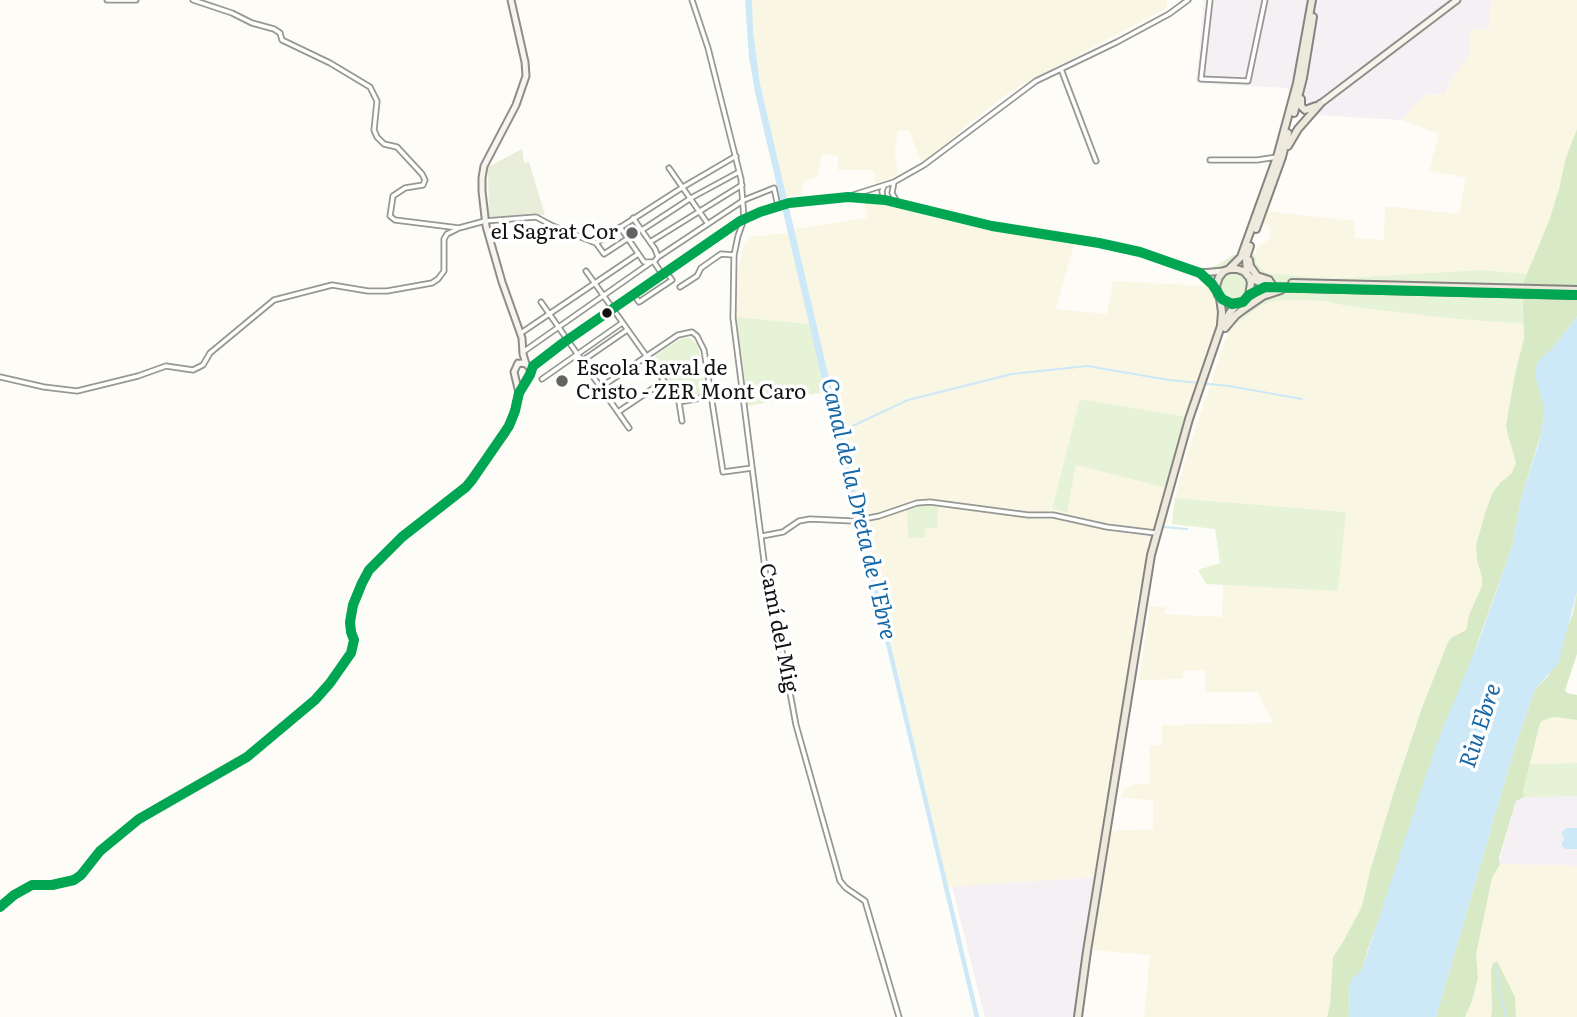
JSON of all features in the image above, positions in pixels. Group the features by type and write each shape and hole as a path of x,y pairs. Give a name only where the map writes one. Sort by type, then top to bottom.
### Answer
{"main road":[{"path":"1314,0 1301,106 1308,110 1321,104"},
{"path":"1079,1017 1123,727 1156,533 1186,429 1221,326 1222,312 1217,279 1241,257 1280,157 1314,0"},
{"path":"1218,295 1228,303 1238,303 1249,295 1252,286 1246,258 1303,78"},
{"path":"1280,157 1298,129 1321,104"},
{"path":"1252,241 1248,256 1251,269 1257,276 1278,283"},
{"path":"1226,270 1239,269 1263,283 1481,291"},
{"path":"1249,295 1265,287 1577,292"},
{"path":"1211,357 1217,349 1226,324 1236,315 1263,296 1276,291 1308,288"},
{"path":"1221,326 1238,303"}],"street":[{"path":"107,0 136,0"},
{"path":"193,0 274,29 280,33 282,40 330,62 370,87 377,101 374,130 377,137 384,144 397,147 425,180 423,185 405,188 393,196 390,216 395,220 459,228"},
{"path":"0,907 32,885 52,885 74,880 100,851 139,819 247,757 315,700 351,653 354,640 350,622 353,605 369,570 402,537 466,487 509,426 519,393 527,378 528,367 485,221 482,178 484,166 516,105 526,76 512,0"},
{"name":"Camí del Mig","path":"692,0 708,48 736,156 744,200 744,219 734,255 733,318 768,592 796,725 840,881 865,901 899,1017"},
{"path":"848,197 894,182 924,165 1028,86 1127,37 1179,8 1188,0"},
{"path":"1210,0 1201,79 1248,81 1265,0"},
{"path":"1321,104 1457,0"},
{"path":"1061,69 1096,161"},
{"path":"596,243 736,156"},
{"path":"1210,160 1280,157"},
{"path":"669,167 708,224"},
{"path":"642,230 691,198 739,172"},
{"path":"884,199 894,182"},
{"path":"650,242 742,185"},
{"path":"884,186 884,199"},
{"path":"519,393 514,370 523,353 559,327 744,200 774,188 780,205"},
{"path":"891,190 897,202"},
{"path":"528,367 744,219 789,203 848,197 884,199 992,226 1127,248 1200,273 1212,284 1218,295"},
{"path":"0,377 77,391 166,366 193,370 203,365 210,353 274,300 332,285 387,291 432,283 444,271 444,239 447,234 485,221 536,216 553,226 596,243 604,254 628,239"},
{"path":"634,218 659,257"},
{"path":"620,227 644,262 652,262 672,280 639,302 634,295"},
{"path":"520,334 638,254"},
{"path":"680,287 698,276 701,268 721,254 734,255"},
{"path":"1200,273 1226,270"},
{"path":"586,271 679,402 682,421"},
{"path":"541,302 629,428"},
{"path":"542,379 622,323"},
{"path":"582,361 627,330"},
{"path":"601,387 678,335 692,332 704,350 723,472 752,468"},
{"path":"517,365 520,363 528,367"},
{"path":"516,377 521,380 527,378"},
{"path":"618,412 664,381"},
{"path":"679,402 711,396"},
{"path":"762,536 783,532 810,519 863,519 917,503 930,502 1028,515 1053,515 1107,527 1156,533"}],"shaded area":[{"path":"752,0 1167,0 1167,8 1020,86 921,163 909,130 898,131 895,152 898,175 876,183 873,170 838,170 838,156 823,153 817,177 804,181 801,195 786,196 760,84"},
{"path":"1202,0 1491,0 1490,28 1470,30 1470,54 1445,94 1425,95 1402,120 1316,115 1286,88 1196,83 1204,2"},
{"path":"1491,0 1577,0 1577,129 1566,157 1549,221 1527,274 1481,270 1327,279 1264,271 1257,264 1255,254 1258,246 1269,240 1270,226 1262,223 1267,211 1354,221 1355,238 1384,240 1385,206 1459,214 1466,178 1429,170 1439,134 1402,120 1425,95 1445,94 1470,54 1470,30 1490,28"},
{"path":"864,201 1001,232 1074,245 1056,309 1107,314 1113,281 1206,286 1217,303 1217,324 1187,417 1080,399 1052,507 1067,513 1076,465 1166,488 1155,522 1136,606 1097,877 948,887 794,229 867,218"},
{"path":"788,233 810,324 736,317 736,279 744,244 751,237"},
{"path":"1274,301 1325,301 1446,318 1524,324 1523,346 1506,425 1516,463 1511,474 1493,492 1486,510 1476,545 1482,586 1469,615 1466,630 1448,642 1396,785 1362,906 1333,957 1327,1017 1144,1017 1150,955 1092,950 1110,831 1153,829 1153,800 1121,798 1123,791 1132,785 1149,783 1150,746 1162,745 1162,725 1273,723 1257,692 1205,692 1205,670 1183,671 1182,679 1139,680 1150,606 1166,607 1164,614 1222,617 1223,584 1338,590 1345,512 1175,498 1230,326 1260,306"},
{"path":"1556,717 1577,720 1577,763 1530,764 1540,723"},
{"path":"1537,796 1577,796 1577,866 1499,863 1516,801"},
{"path":"1500,864 1577,866 1577,1017 1516,1017 1515,997 1499,965 1491,971 1491,1017 1465,1017 1478,978 1476,955 1492,878"},
{"path":"1097,877 1075,1017 985,1017 952,886"}],"green space":[{"path":"1577,129 1577,317 1538,363 1544,410 1542,430 1521,499 1513,544 1362,969 1350,986 1349,1017 1327,1017 1333,957 1362,906 1396,785 1423,705 1448,642 1466,630 1469,615 1482,586 1476,545 1493,492 1511,474 1516,463 1506,425 1524,338 1524,281 1549,221 1566,157"},
{"path":"522,149 524,163 529,162 545,215 489,219 488,167"},
{"path":"1255,254 1257,264 1264,271 1327,279 1481,270 1527,274 1524,284 1524,324 1446,318 1325,301 1290,300 1274,301 1260,306 1230,326 1217,324 1217,303 1202,280 1195,275 1198,267 1212,268 1233,255"},
{"path":"736,317 810,324 825,392 748,406"},
{"path":"682,338 690,338 698,345 705,390 701,395 678,395 655,361 656,355"},
{"path":"1080,399 1187,417 1166,488 1076,465 1067,513 1052,508"},
{"path":"1175,498 1346,512 1338,591 1206,584 1198,570 1220,563 1215,529 1172,524"},
{"path":"907,507 938,507 937,528 925,529 925,537 908,539"},
{"path":"1577,592 1577,654 1565,690 1577,695 1577,720 1554,717 1540,723 1523,792 1525,797 1516,801 1499,858 1500,864 1492,878 1476,955 1478,978 1472,1001 1465,1017 1436,1017 1514,750 1535,689 1549,675 1573,613"},
{"path":"1577,763 1577,796 1525,797 1523,792 1530,764"},
{"path":"1497,961 1515,997 1516,1017 1491,1017 1491,971 1493,963"}],"water":[{"path":"745,0 752,0 760,84 863,523 856,525 755,92 749,57"},
{"name":"Riu Ebre","path":"1577,317 1577,592 1558,664 1535,689 1514,750 1436,1017 1349,1017 1352,979 1362,969 1437,743 1480,638 1513,544 1521,499 1543,423 1543,404 1535,368"},
{"path":"1566,828 1577,828 1577,849 1566,849 1562,846 1565,838 1562,832"}],"waterway":[{"path":"846,429 908,400 1012,374 1087,366 1302,399"},
{"name":"Canal de la Dreta de l'Ebre","path":"859,521 977,1017"},
{"path":"1163,527 1187,529"},
{"path":"1110,529 1150,535"},
{"path":"1497,967 1506,1017"}],"transit line":[{"path":"0,907 32,885 52,885 74,880 100,851 139,819 247,757 315,700 351,653 354,640 350,622 353,605 369,570 402,537 472,480 509,426 519,393 533,366 740,221 760,212 789,203 848,197 885,200 992,226 1140,252 1200,273 1222,299 1232,304 1243,302 1249,295 1265,287 1577,295"}],"place":[{"name":"el Sagrat Cor","path":"632,233"},
{"name":"Escola Raval de Cristo - ZER Mont Caro","path":"562,381"}]}
